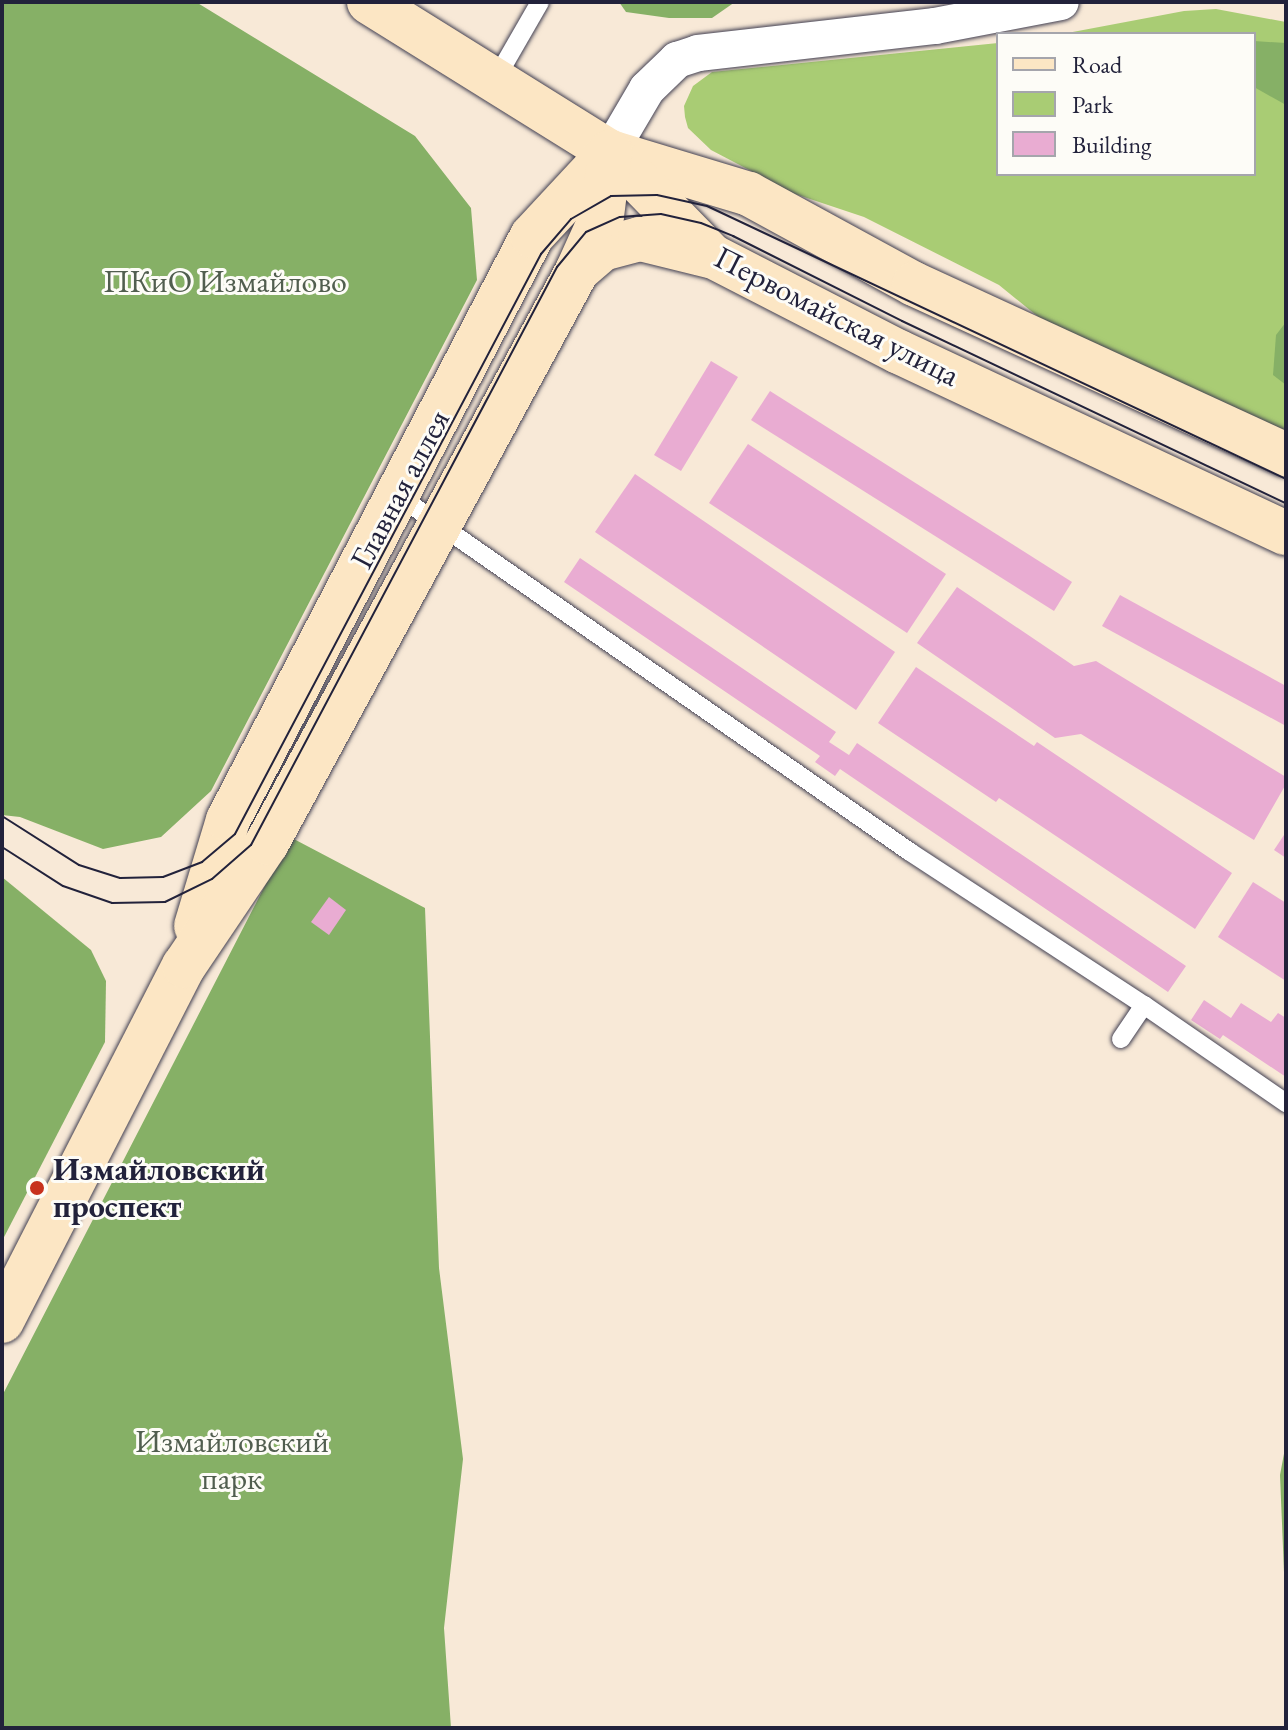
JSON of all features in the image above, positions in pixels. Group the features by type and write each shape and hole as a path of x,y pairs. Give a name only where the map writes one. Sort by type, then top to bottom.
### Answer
{"main road":[{"path":"369,2 610,152"},
{"name":"Первомайская улица","path":"610,152 712,256 899,352 1286,533"},
{"name":"Первомайская улица","path":"610,152 749,194 914,284 1286,455"},
{"name":"Главная аллея","path":"2,1321 184,966 267,843 577,271 602,216 610,152"},
{"name":"Главная аллея","path":"184,966 228,820 532,236 610,152"},
{"name":"Главная аллея","path":"577,271 602,249 640,239 712,256"}],"street":[{"path":"610,152 647,89 677,60 698,53 935,26 1061,2"}],"lane":[{"path":"494,82 540,2"},
{"path":"397,495 910,852 1144,1005 1286,1103"},
{"path":"1121,1039 1144,1005"}],"green space":[{"name":"ПКиО Измайлово","path":"2,2 196,2 415,136 471,208 477,280 211,791 161,837 103,849 20,817 2,815"},
{"path":"619,2 735,2 712,18 669,18 626,12"},
{"path":"1216,9 1286,22 1286,444 1057,332 999,285 864,217 795,194 711,150 688,128 685,117 684,106 693,86 712,72 996,43 996,176 1256,176 1256,32 1073,32 1184,11"},
{"path":"1256,41 1286,43 1286,105 1256,88"},
{"path":"1286,322 1286,385 1273,375 1276,335"},
{"name":"Измайловский парк","path":"290,837 425,908 439,1268 463,1459 444,1628 451,1728 2,1728 2,1396"},
{"path":"2,877 91,950 106,981 105,1042 2,1241"},
{"path":"1286,1443 1286,1621 1280,1475"}],"building":[{"path":"711,361 738,377 681,471 654,455"},
{"path":"770,391 1072,582 1054,611 751,420"},
{"path":"748,444 946,574 907,633 709,503"},
{"path":"635,474 895,652 856,710 595,532"},
{"path":"580,558 836,732 829,742 849,755 857,743 1186,966 1168,992 840,769 835,776 815,762 820,756 564,582"},
{"path":"957,587 1074,666 1096,661 1286,777 1286,784 1254,840 1081,734 1055,738 917,643"},
{"path":"1120,595 1286,686 1286,726 1102,626"},
{"path":"916,667 1034,746 1037,742 1232,873 1195,929 999,798 996,802 878,723"},
{"path":"1286,832 1286,858 1274,850"},
{"path":"1253,882 1286,903 1286,981 1218,937"},
{"path":"329,897 346,910 329,935 311,922"},
{"path":"1204,1000 1231,1018 1241,1003 1271,1022 1278,1013 1286,1018 1286,1077 1223,1035 1220,1039 1191,1020"}],"tram line":[{"path":"2,816 79,865 120,878 163,877 202,862 235,834 541,254 571,219 611,196 657,195 707,206 1286,479"},
{"path":"2,847 63,886 112,903 165,902 212,879 251,845 557,267 586,232 620,217 661,214 701,223 733,236 902,321 1286,503"}],"place":[{"name":"Измайловский проспект","path":"37,1188"}]}
